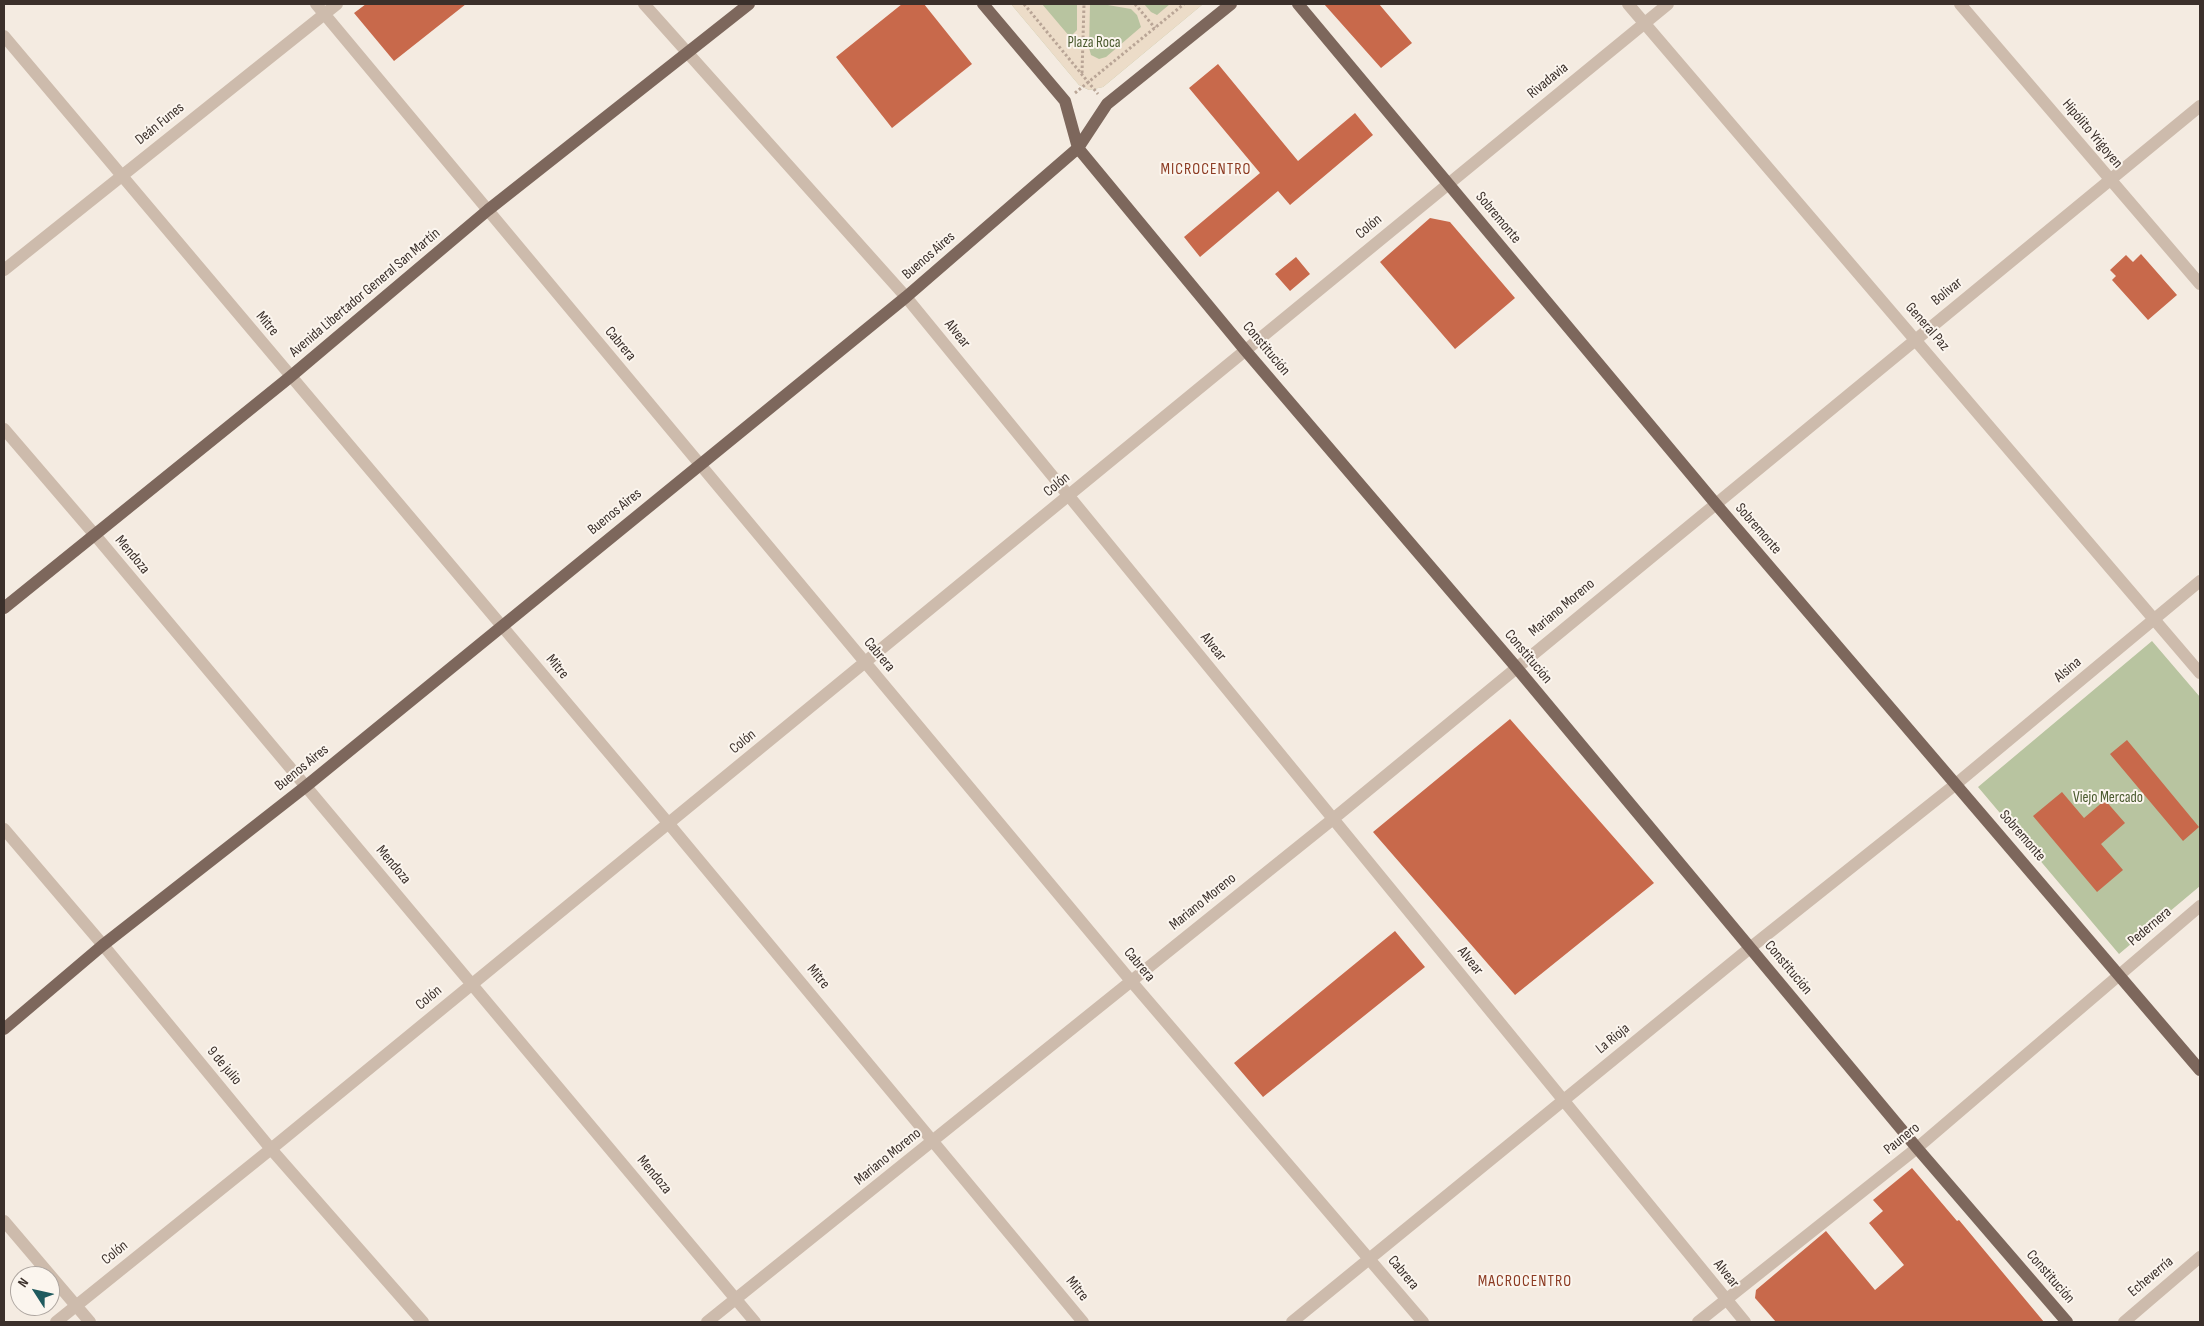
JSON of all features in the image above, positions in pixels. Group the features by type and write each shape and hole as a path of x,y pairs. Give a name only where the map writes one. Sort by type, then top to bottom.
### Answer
{"main road":[{"name":"Avenida Libertador General San Martín","path":"4,608 290,377 488,210 749,4"},
{"name":"Constitución","path":"983,4 1065,101 1078,148 1245,350 1516,667 1917,1148 2067,1322"},
{"name":"Buenos Aires","path":"4,1029 103,945 305,787 500,626 906,297 1078,148 1107,104 1231,4"},
{"name":"Sobremonte","path":"1298,4 1715,503 2120,974 2200,1070"}],"street":[{"name":"Deán Funes","path":"4,270 320,9 337,4"},
{"name":"Alvear","path":"644,4 906,297 1745,1322"},
{"name":"General Paz","path":"1628,4 2200,673"},
{"name":"Rivadavia","path":"1448,183 1668,4"},
{"name":"Hipólito Yrigoyen","path":"1960,4 2200,284"},
{"name":"Cabrera","path":"320,9 1131,981 1423,1322"},
{"name":"Mitre","path":"4,36 669,824 934,1140 1083,1322"},
{"name":"Bolivar","path":"1715,503 2200,106"},
{"name":"Colón","path":"56,1322 272,1149 1448,183"},
{"name":"Mendoza","path":"4,429 756,1322"},
{"name":"Mariano Moreno","path":"707,1322 1333,819 1715,503"},
{"name":"Alsina","path":"1956,784 2200,581"},
{"name":"La Rioja","path":"1292,1322 1750,948 1956,784"},
{"name":"9 de julio","path":"4,829 272,1149 423,1322"},
{"name":"Pedernera","path":"2120,974 2200,906"},
{"name":"Paunero","path":"1698,1322 1917,1148 2120,974"},
{"path":"4,1221 90,1322"},
{"name":"Echeverría","path":"2124,1322 2200,1257"}],"path":[{"path":"1024,4 1107,104"},
{"path":"1082,74 1084,4"},
{"path":"1135,4 1155,28"},
{"path":"1065,101 1184,4"}],"green space":[{"name":"Plaza Roca","path":"1011,4 1203,4 1103,87 1089,90 1079,85"},
{"name":"Viejo Mercado","path":"2152,641 2200,697 2200,886 2119,954 1978,787"}],"shaded area":[{"name":"Plaza Roca","path":"1011,4 1042,4 1070,37 1077,30 1077,4 1090,4 1089,48 1091,55 1099,59 1106,57 1141,27 1137,15 1131,9 1102,4 1144,4 1151,12 1157,15 1170,4 1203,4 1103,87 1089,90 1079,85"}],"building":[{"path":"366,4 466,4 394,61 354,13"},
{"path":"902,4 924,4 972,64 892,128 836,57"},
{"path":"1324,4 1379,4 1412,43 1381,68"},
{"path":"1218,64 1298,161 1355,113 1373,135 1290,205 1278,191 1200,257 1184,237 1260,173 1189,88"},
{"path":"1430,218 1450,222 1515,298 1455,349 1380,262"},
{"path":"2141,254 2177,295 2148,320 2112,280 2116,276 2110,270 2126,255 2133,262"},
{"path":"1296,257 1310,274 1290,291 1275,274"},
{"path":"1510,719 1654,883 1515,995 1373,832"},
{"path":"2127,740 2199,827 2183,841 2110,754"},
{"path":"2062,792 2084,818 2105,800 2125,823 2101,844 2123,870 2097,892 2033,816"},
{"path":"1395,931 1425,967 1263,1097 1234,1063"},
{"path":"1912,1168 1957,1221 1959,1220 2044,1322 1776,1322 1755,1298 1756,1290 1826,1231 1875,1290 1904,1265 1869,1223 1883,1211 1873,1200"}],"district":[{"name":"MICROCENTRO","path":"1206,170"},
{"name":"MACROCENTRO","path":"1525,1282"}]}
